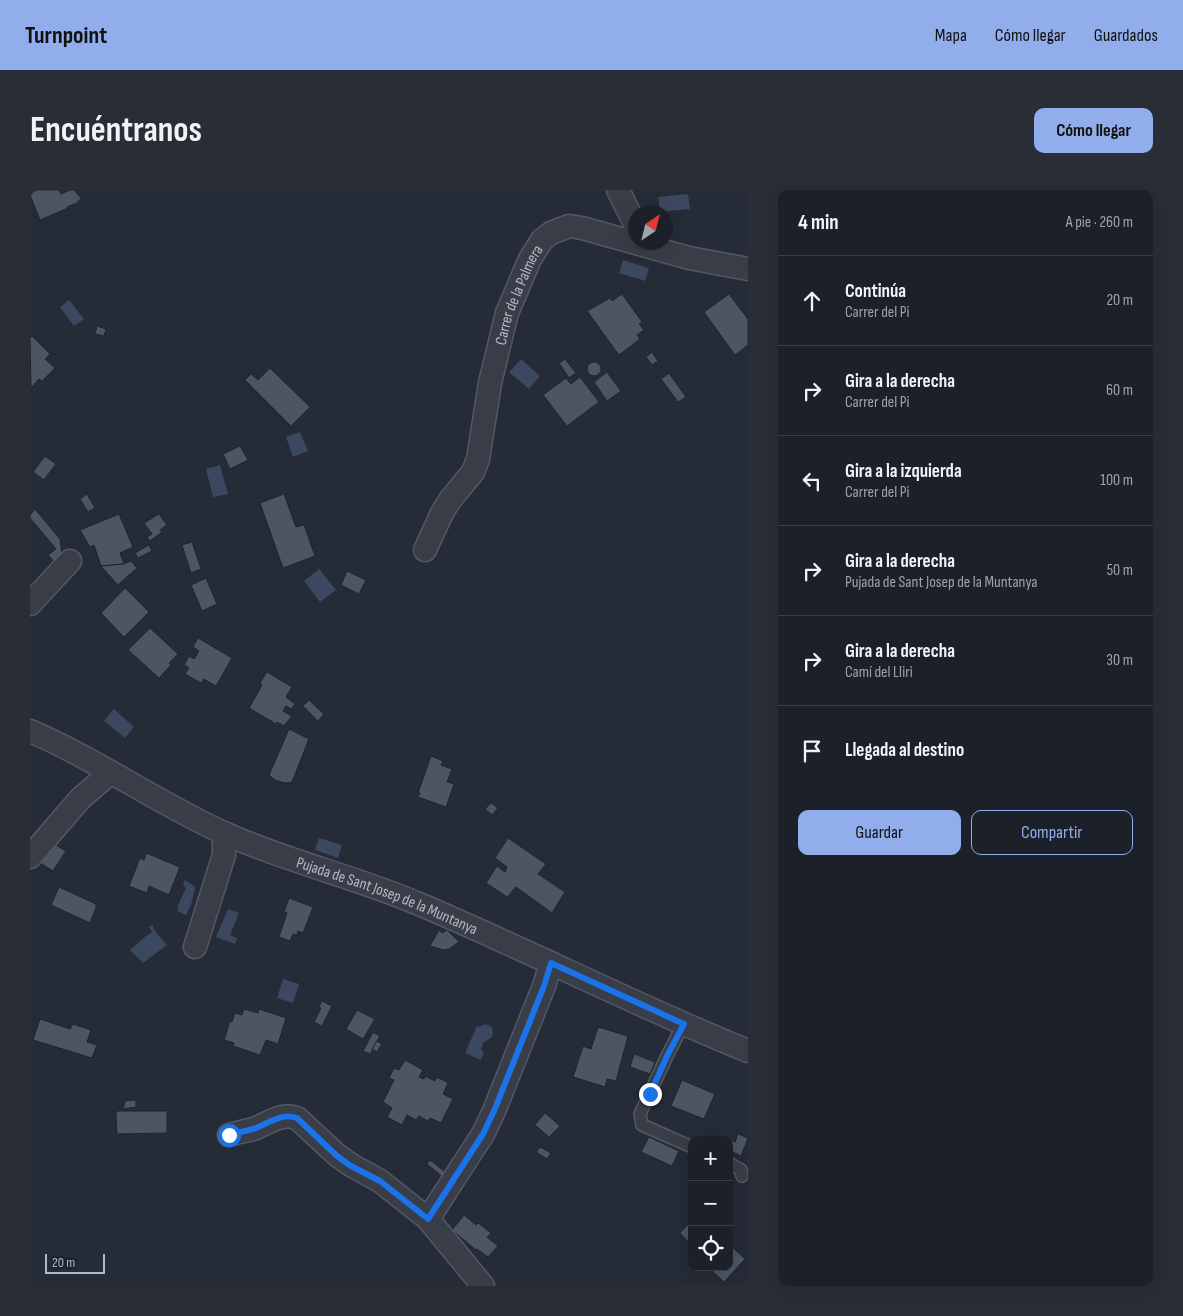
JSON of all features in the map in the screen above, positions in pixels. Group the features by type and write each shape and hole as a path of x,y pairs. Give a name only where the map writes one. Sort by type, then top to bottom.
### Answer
{"street":[{"path":"618,190 628,211"},
{"name":"Carrer de la Palmera","path":"425,550 442,513 473,472 478,459 490,383 507,313 530,259 542,240 560,228 569,226 628,236"},
{"name":"Carrer de la Palmera","path":"670,250 689,258 748,270"},
{"path":"30,604 70,561"},
{"name":"Pujada de Sant Josep de la Muntanya","path":"30,731 224,833 265,850 418,903 684,1024 748,1051"},
{"path":"30,857 80,799 110,773"},
{"path":"195,947 224,855 224,833"},
{"path":"428,1219 483,1134 544,986 551,963"},
{"path":"229,1135 254,1128 281,1116 289,1115 297,1118 337,1156 351,1166 380,1181 428,1219 482,1286"}],"lane":[{"path":"684,1024 640,1114 642,1125 688,1146"},
{"path":"733,1165 741,1170 742,1176"}],"water":[{"path":"688,194 690,209 673,211 673,205 659,205 658,197"},
{"path":"623,260 649,268 645,281 619,273"},
{"path":"69,300 84,319 74,326 60,307"},
{"path":"521,359 540,376 529,389 509,372"},
{"path":"300,432 308,451 293,457 286,437"},
{"path":"220,465 228,494 213,497 206,469"},
{"path":"319,569 336,590 320,602 304,581"},
{"path":"114,709 134,727 125,738 104,721"},
{"path":"319,838 342,845 338,858 315,850"},
{"path":"185,880 195,888 191,905 186,915 177,911 186,888 183,884"},
{"path":"228,909 239,913 230,935 237,938 235,944 216,937"},
{"path":"153,925 154,930 167,945 143,963 130,950 152,932 149,927"},
{"path":"283,979 299,984 293,1003 277,998"},
{"path":"485,1024 492,1027 493,1033 492,1037 483,1043 481,1049 484,1053 481,1060 465,1053 477,1026"}],"building":[{"path":"30,190 59,190 61,194 74,190 81,198 77,203 68,208 40,220 30,195"},
{"path":"622,294 642,322 639,324 644,330 637,335 640,339 619,355 587,311 610,298 612,301"},
{"path":"729,294 748,319 748,345 735,355 704,312"},
{"path":"97,326 106,329 104,336 95,334"},
{"path":"32,336 50,354 45,359 55,368 42,381 39,379 31,388 30,338"},
{"path":"652,352 658,361 652,365 646,357"},
{"path":"565,359 576,373 569,378 559,363"},
{"path":"594,362 599,364 601,369 599,374 594,376 589,374 587,369 589,364"},
{"path":"270,368 310,407 291,426 245,380 251,374 258,380"},
{"path":"607,372 621,391 607,401 594,382"},
{"path":"669,373 686,397 678,402 661,379"},
{"path":"580,377 599,402 567,426 543,395 566,378 571,384"},
{"path":"240,446 248,460 230,469 223,454"},
{"path":"45,456 56,464 44,480 33,472"},
{"path":"87,494 95,508 88,512 80,499"},
{"path":"284,494 296,527 304,525 315,556 283,568 260,503"},
{"path":"35,509 60,539 62,555 58,566 48,555 56,549 30,518"},
{"path":"119,514 133,547 120,553 124,564 101,566 94,545 90,547 80,530"},
{"path":"159,514 167,525 160,530 162,532 150,541 147,537 152,534 144,523"},
{"path":"192,542 201,569 191,573 182,545"},
{"path":"149,545 152,551 138,558 135,553"},
{"path":"131,561 137,568 118,585 101,566 124,564"},
{"path":"347,571 366,580 359,594 341,585"},
{"path":"206,578 217,604 202,611 191,585"},
{"path":"125,588 149,612 124,637 101,613"},
{"path":"150,628 178,654 159,678 128,650"},
{"path":"198,638 232,658 216,686 204,679 201,683 185,674 189,668 184,665 189,656 194,659 199,651 193,647"},
{"path":"267,672 292,687 286,697 295,704 291,709 286,706 283,711 292,716 284,726 277,722 276,724 249,708"},
{"path":"309,700 324,714 318,721 303,706"},
{"path":"289,729 309,739 292,782 285,783 275,780 269,775"},
{"path":"431,756 443,761 441,765 452,769 447,782 454,784 446,807 418,797"},
{"path":"491,803 498,808 492,815 485,809"},
{"path":"508,838 546,864 538,874 565,892 552,913 516,887 507,897 486,883 497,866 505,872 507,867 495,858"},
{"path":"51,842 66,851 53,871 37,861"},
{"path":"146,853 180,867 169,895 149,886 147,893 129,886 140,858 144,860"},
{"path":"59,887 96,904 90,923 51,905"},
{"path":"289,898 313,907 303,933 298,931 297,935 293,934 290,941 279,937 287,913 284,912"},
{"path":"439,930 442,933 447,930 459,942 444,950 430,946"},
{"path":"322,1001 332,1006 322,1026 314,1022 321,1008 319,1007"},
{"path":"244,1009 258,1013 259,1009 286,1018 278,1044 266,1040 260,1055 233,1046 234,1043 224,1040 230,1021 232,1022 235,1013 242,1015"},
{"path":"357,1010 375,1019 363,1039 346,1029"},
{"path":"40,1019 70,1029 73,1024 91,1030 87,1042 97,1045 92,1058 33,1040"},
{"path":"598,1027 628,1036 616,1081 607,1079 605,1087 573,1077 583,1046 591,1049"},
{"path":"373,1032 380,1036 370,1054 363,1051"},
{"path":"377,1041 382,1044 377,1052 372,1049"},
{"path":"634,1054 655,1062 650,1074 630,1067"},
{"path":"405,1060 423,1070 419,1077 424,1079 425,1076 435,1081 437,1077 448,1083 443,1094 453,1099 441,1123 430,1118 428,1121 419,1116 416,1120 407,1115 402,1125 387,1117 392,1108 383,1102 394,1080 389,1078 394,1068 399,1070"},
{"path":"682,1080 715,1094 704,1119 671,1106"},
{"path":"136,1100 136,1107 123,1109 125,1101"},
{"path":"116,1111 167,1111 167,1133 117,1134"},
{"path":"545,1113 560,1126 549,1137 535,1125"},
{"path":"738,1134 748,1138 741,1156 733,1152 733,1141 735,1142"},
{"path":"649,1137 679,1151 672,1166 641,1152"},
{"path":"540,1147 551,1153 547,1159 536,1152"},
{"path":"430,1160 449,1175 446,1180 427,1164"},
{"path":"464,1215 476,1225 478,1223 491,1233 487,1237 498,1246 488,1257 476,1250 452,1230"},
{"path":"688,1224 688,1242 680,1233"},
{"path":"733,1248 745,1259 724,1282 712,1271 733,1271"}],"route":[{"path":"229,1135 254,1128 281,1116 289,1115 297,1118 337,1156 351,1166 380,1181 428,1219 483,1134 504,1088 544,986 551,963 684,1024 650,1094"}]}
